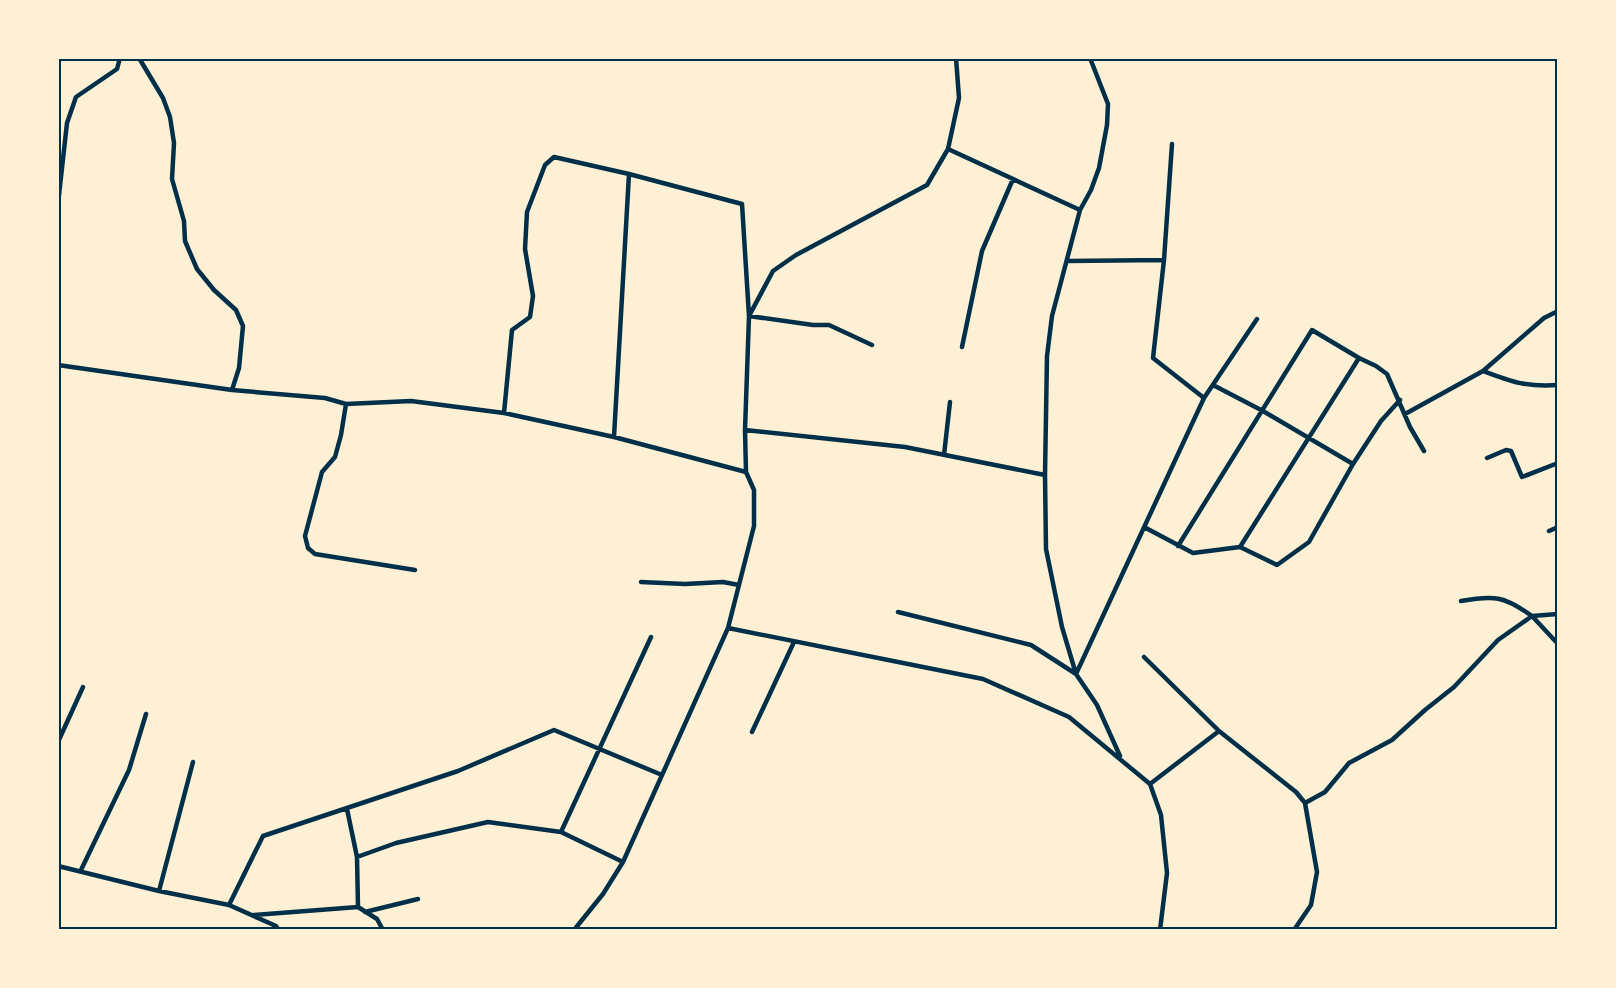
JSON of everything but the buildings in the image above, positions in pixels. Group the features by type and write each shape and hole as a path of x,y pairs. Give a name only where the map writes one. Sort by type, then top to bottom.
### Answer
{"street":[{"path":"58,204 67,123 76,97 117,69 120,58"},
{"path":"139,58 163,98 170,117 174,142 172,178 184,221 185,242 197,269 214,291 236,310 243,326 238,368 232,390"},
{"path":"749,316 773,271 796,255 927,185 948,149 958,98 956,58"},
{"path":"1090,58 1108,104 1108,114 1099,168 1080,210 1052,316 1047,356 1045,475 1047,549 1062,627 1076,674 1097,705 1121,759"},
{"path":"1172,144 1164,260 1153,357 1203,398"},
{"path":"948,149 1080,210"},
{"path":"504,413 512,330 530,317 533,296 525,249 527,212 545,165 554,157 742,204 749,316 745,430 746,472 754,490 754,526 728,628 623,862 603,894 574,930"},
{"path":"614,437 629,174"},
{"path":"962,347 982,251 1013,179"},
{"path":"1067,261 1164,260"},
{"path":"1405,414 1483,370 1544,318 1557,311"},
{"path":"749,316 813,325 829,324 872,345"},
{"path":"1076,674 1203,398 1257,319"},
{"path":"1178,546 1312,330 1387,374 1424,451"},
{"path":"1240,547 1359,358"},
{"path":"58,365 232,390 325,398 346,404 411,400 504,413 614,437 746,472"},
{"path":"1483,370 1510,381 1534,386 1557,385"},
{"path":"1213,385 1263,411 1353,464"},
{"path":"1143,527 1193,553 1240,547 1277,565 1309,542 1353,464 1381,421 1400,400"},
{"path":"944,455 950,402"},
{"path":"346,404 335,457 322,472 305,536 306,544 315,554 415,570"},
{"path":"745,430 904,447 1045,475"},
{"path":"1487,458 1506,450 1511,451 1522,477 1557,464"},
{"path":"1549,531 1557,527"},
{"path":"641,582 685,584 723,582 739,585"},
{"path":"1461,601 1497,597 1516,604 1532,616 1557,644"},
{"path":"898,612 1031,645 1076,674"},
{"path":"1305,803 1325,792 1349,763 1392,740 1454,687 1498,640 1532,616 1557,614"},
{"path":"728,628 982,679 1069,717 1150,784 1161,815 1167,873 1160,930"},
{"path":"561,832 651,637"},
{"path":"752,732 794,642"},
{"path":"1144,657 1219,731 1296,792 1305,803 1317,872 1311,905 1294,930"},
{"path":"58,742 82,687"},
{"path":"81,870 129,770 146,714"},
{"path":"229,905 263,836 458,771 554,730 662,776"},
{"path":"1150,784 1219,731"},
{"path":"159,891 192,762"},
{"path":"347,809 357,857 358,907"},
{"path":"357,857 396,843 488,822 561,832 623,862"},
{"path":"58,866 159,891 229,905 276,926 279,930"},
{"path":"365,912 418,899"},
{"path":"253,916 358,907 377,920 383,930"}]}
